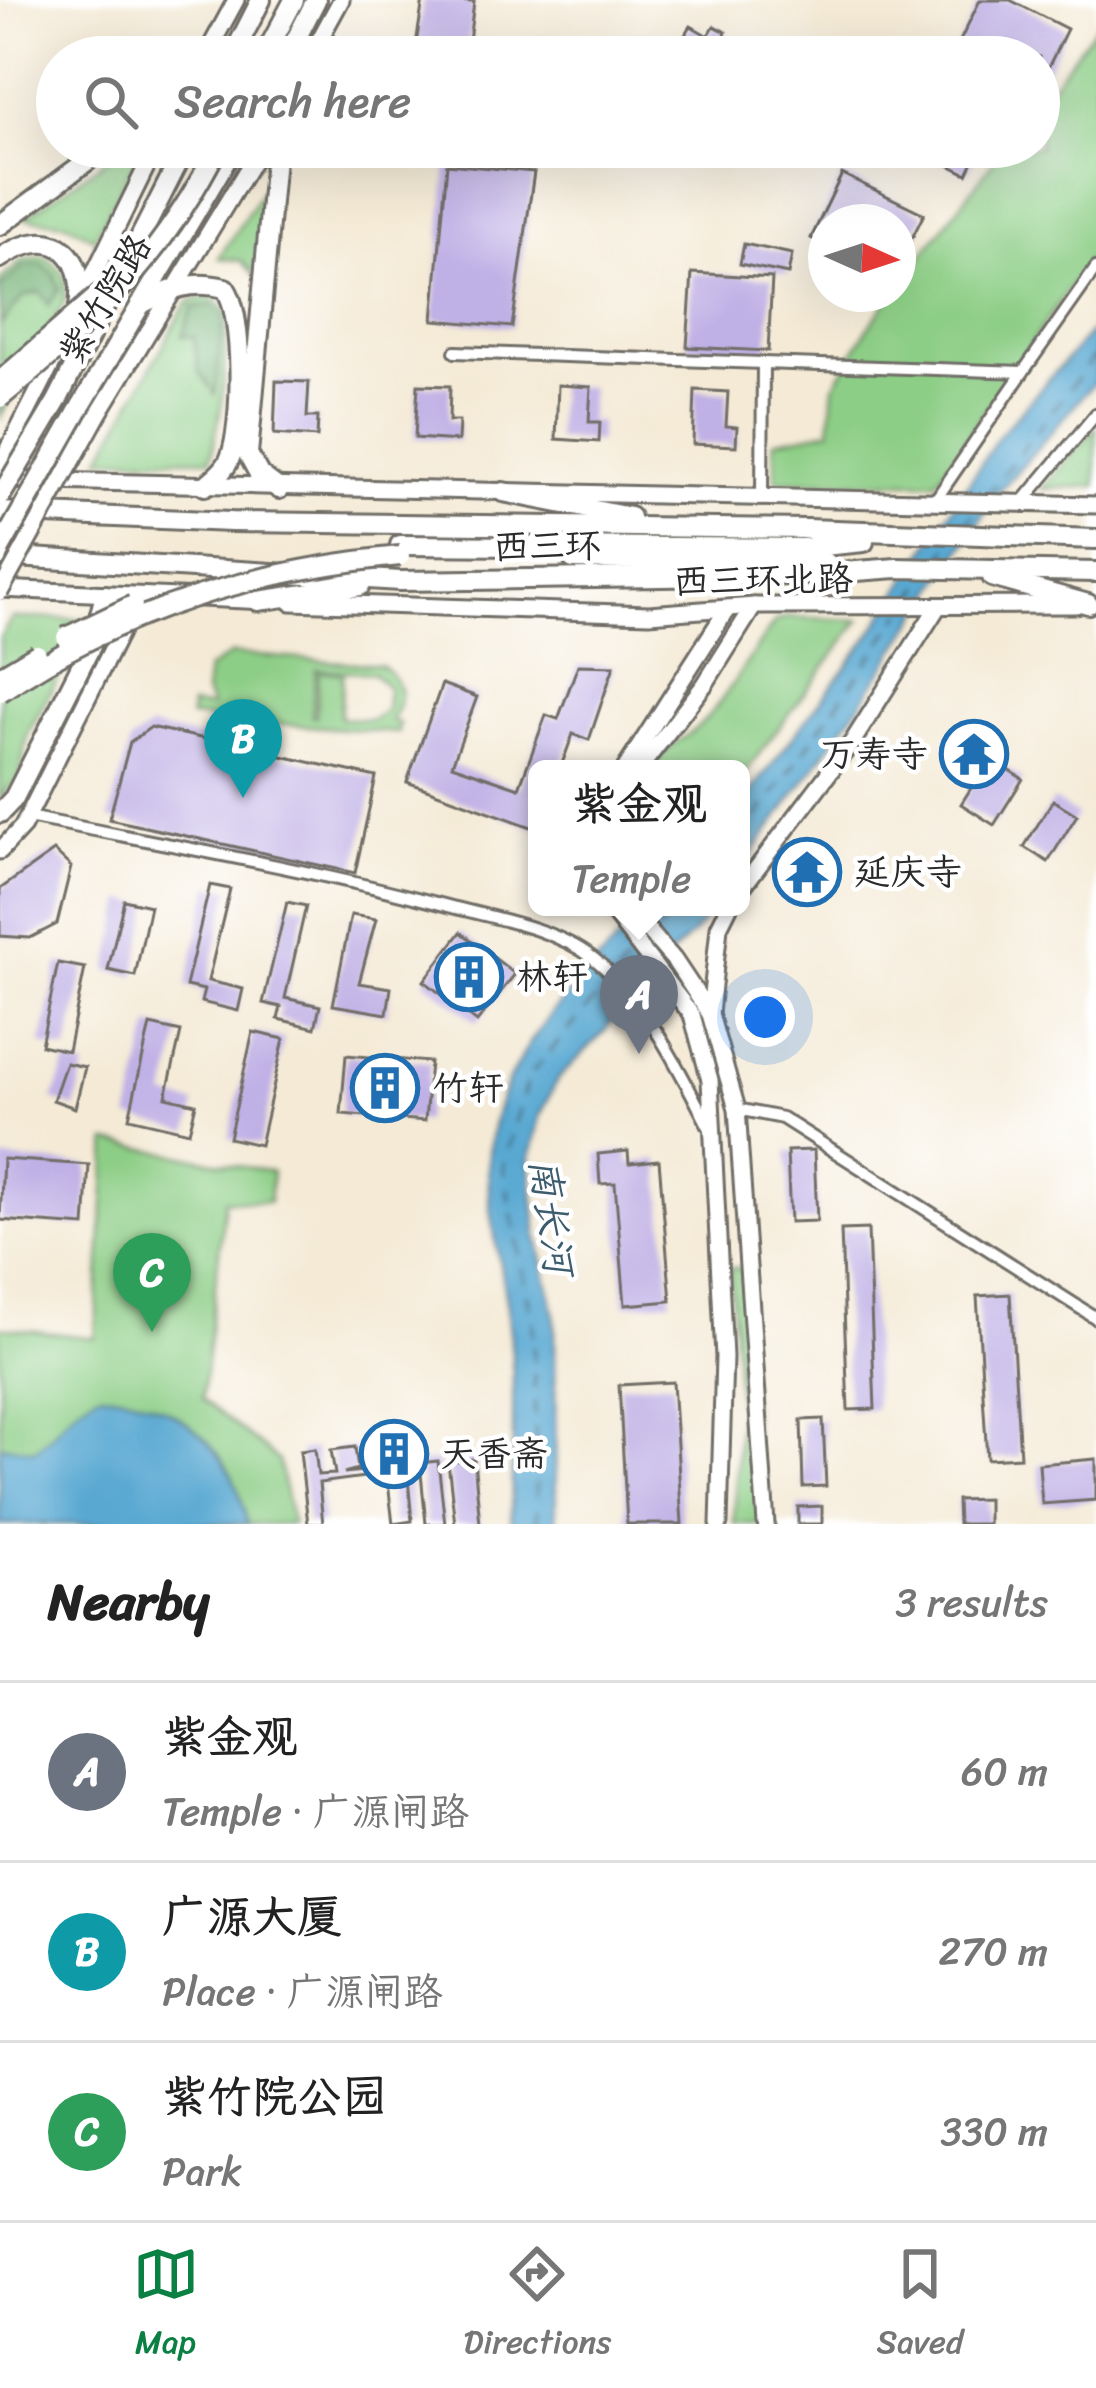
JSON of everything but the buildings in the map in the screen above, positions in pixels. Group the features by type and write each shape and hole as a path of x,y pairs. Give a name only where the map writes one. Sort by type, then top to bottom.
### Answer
{"highway":[{"path":"245,36 261,0"},
{"path":"251,36 280,0"},
{"path":"275,36 294,0"},
{"path":"297,36 316,0"},
{"path":"0,225 77,168"},
{"name":"紫竹院路","path":"0,497 175,168"},
{"path":"0,381 139,257 192,168"},
{"path":"0,398 101,315 147,264 205,168"},
{"name":"紫竹院路","path":"0,552 90,409 140,305 222,168"},
{"path":"274,168 248,454 259,474 279,489"},
{"path":"0,258 22,243 54,245 78,265 80,302 49,398"},
{"path":"140,305 177,285 225,288 238,312 235,442 229,464 205,486"},
{"path":"502,492 676,526"},
{"name":"西三环","path":"0,512 231,522 676,526 1096,539"},
{"path":"0,676 93,622 171,590 299,556 400,550 802,548 922,536"},
{"path":"0,692 67,650 190,596 308,566 400,550 897,568"},
{"name":"西三环","path":"0,552 400,580 802,575 897,568 1096,572"},
{"path":"964,569 1092,604"},
{"path":"258,601 400,580"},
{"path":"0,813 14,798 92,644 105,595"}],"street":[{"path":"216,36 236,0"},
{"path":"321,36 341,0"},
{"name":"紫竹院路","path":"80,302 146,168"},
{"name":"紫竹院路","path":"90,409 177,285 248,168"},
{"path":"932,505 1096,268"},
{"path":"455,352 1023,372"},
{"path":"762,494 763,363"},
{"name":"紫竹院路","path":"0,466 49,398"},
{"path":"0,591 90,409"},
{"path":"1013,506 1096,414"},
{"path":"0,480 279,489 762,494 932,505 1096,506"},
{"name":"西三环北路","path":"0,591 649,614 754,606 1092,604"},
{"path":"0,851 28,817 116,636 147,598"},
{"path":"646,760 705,685 754,606"},
{"path":"632,760 728,608"},
{"path":"750,878 853,741 937,608"},
{"path":"28,817 372,886 512,922 593,958 664,1041 713,1135"},
{"path":"629,916 710,1014"},
{"path":"724,916 719,927 710,1014 737,1109 766,1524"},
{"path":"668,966 692,1015 710,1080 724,1357 719,1524"},
{"path":"737,1109 782,1118 1096,1318"}],"green space":[{"path":"1096,26 1096,249 936,482 776,481 774,441 830,430 834,386 871,323 879,312 916,312 916,263 988,168 1060,168 1060,73"},
{"path":"94,168 131,168 94,239 67,223 24,218"},
{"path":"267,183 254,274 242,261 219,258"},
{"path":"43,256 63,275 64,303 0,417 0,280 23,260"},
{"path":"41,264 54,273 59,289 49,305 40,292 24,296 0,325 0,288 24,266"},
{"path":"210,296 228,312 222,403 211,459 101,458 182,311 190,301"},
{"path":"210,305 224,314 215,394 198,370 194,337 182,336 193,307"},
{"path":"1096,428 1096,486 1042,489"},
{"path":"789,617 860,620 750,766 750,760 657,760 711,712 776,621"},
{"path":"12,618 89,619 28,734 20,775 0,799 0,638"},
{"path":"232,654 381,665 400,691 391,721 399,723 398,733 190,717 191,706 211,707 205,693 208,669","holes":["316,669 374,674 388,688 386,710 372,720 340,718 343,673 319,671 316,716 312,716"]},
{"path":"108,1142 272,1172 269,1202 225,1200 202,1399 278,1460 292,1524 0,1524 0,1327 95,1338"},
{"path":"730,1268 741,1268 760,1524 734,1524 739,1415"}],"water":[{"path":"1096,326 1096,381 999,492 859,706 750,857 750,793 870,636 1000,434"},
{"path":"642,916 706,916 630,992 605,1031 557,1080 540,1116 530,1161 538,1238 555,1315 556,1524 511,1524 513,1373 488,1163 501,1100 516,1066 544,1022"},
{"path":"99,1393 152,1404 197,1431 230,1472 247,1524 0,1524 0,1445 35,1450"}],"ferry route":[{"path":"986,496 1096,354"},
{"path":"965,526 977,509"},
{"path":"940,560 952,543"},
{"path":"913,599 928,577"},
{"path":"750,827 903,612"},
{"path":"658,930 671,916"},
{"path":"617,974 635,955"},
{"path":"537,1524 533,1324 503,1167 528,1077 611,981"}],"place":[{"name":"万寿寺","path":"974,754"},
{"name":"广源大厦","path":"243,798"},
{"name":"延庆寺","path":"807,872"},
{"name":"林轩","path":"469,977"},
{"name":"紫金观","path":"639,1054"},
{"name":"竹轩","path":"385,1088"},
{"name":"紫竹院公园","path":"152,1332"},
{"name":"天香斋","path":"394,1454"}],"water label":[{"name":"南长河","path":"552,1216"}]}
